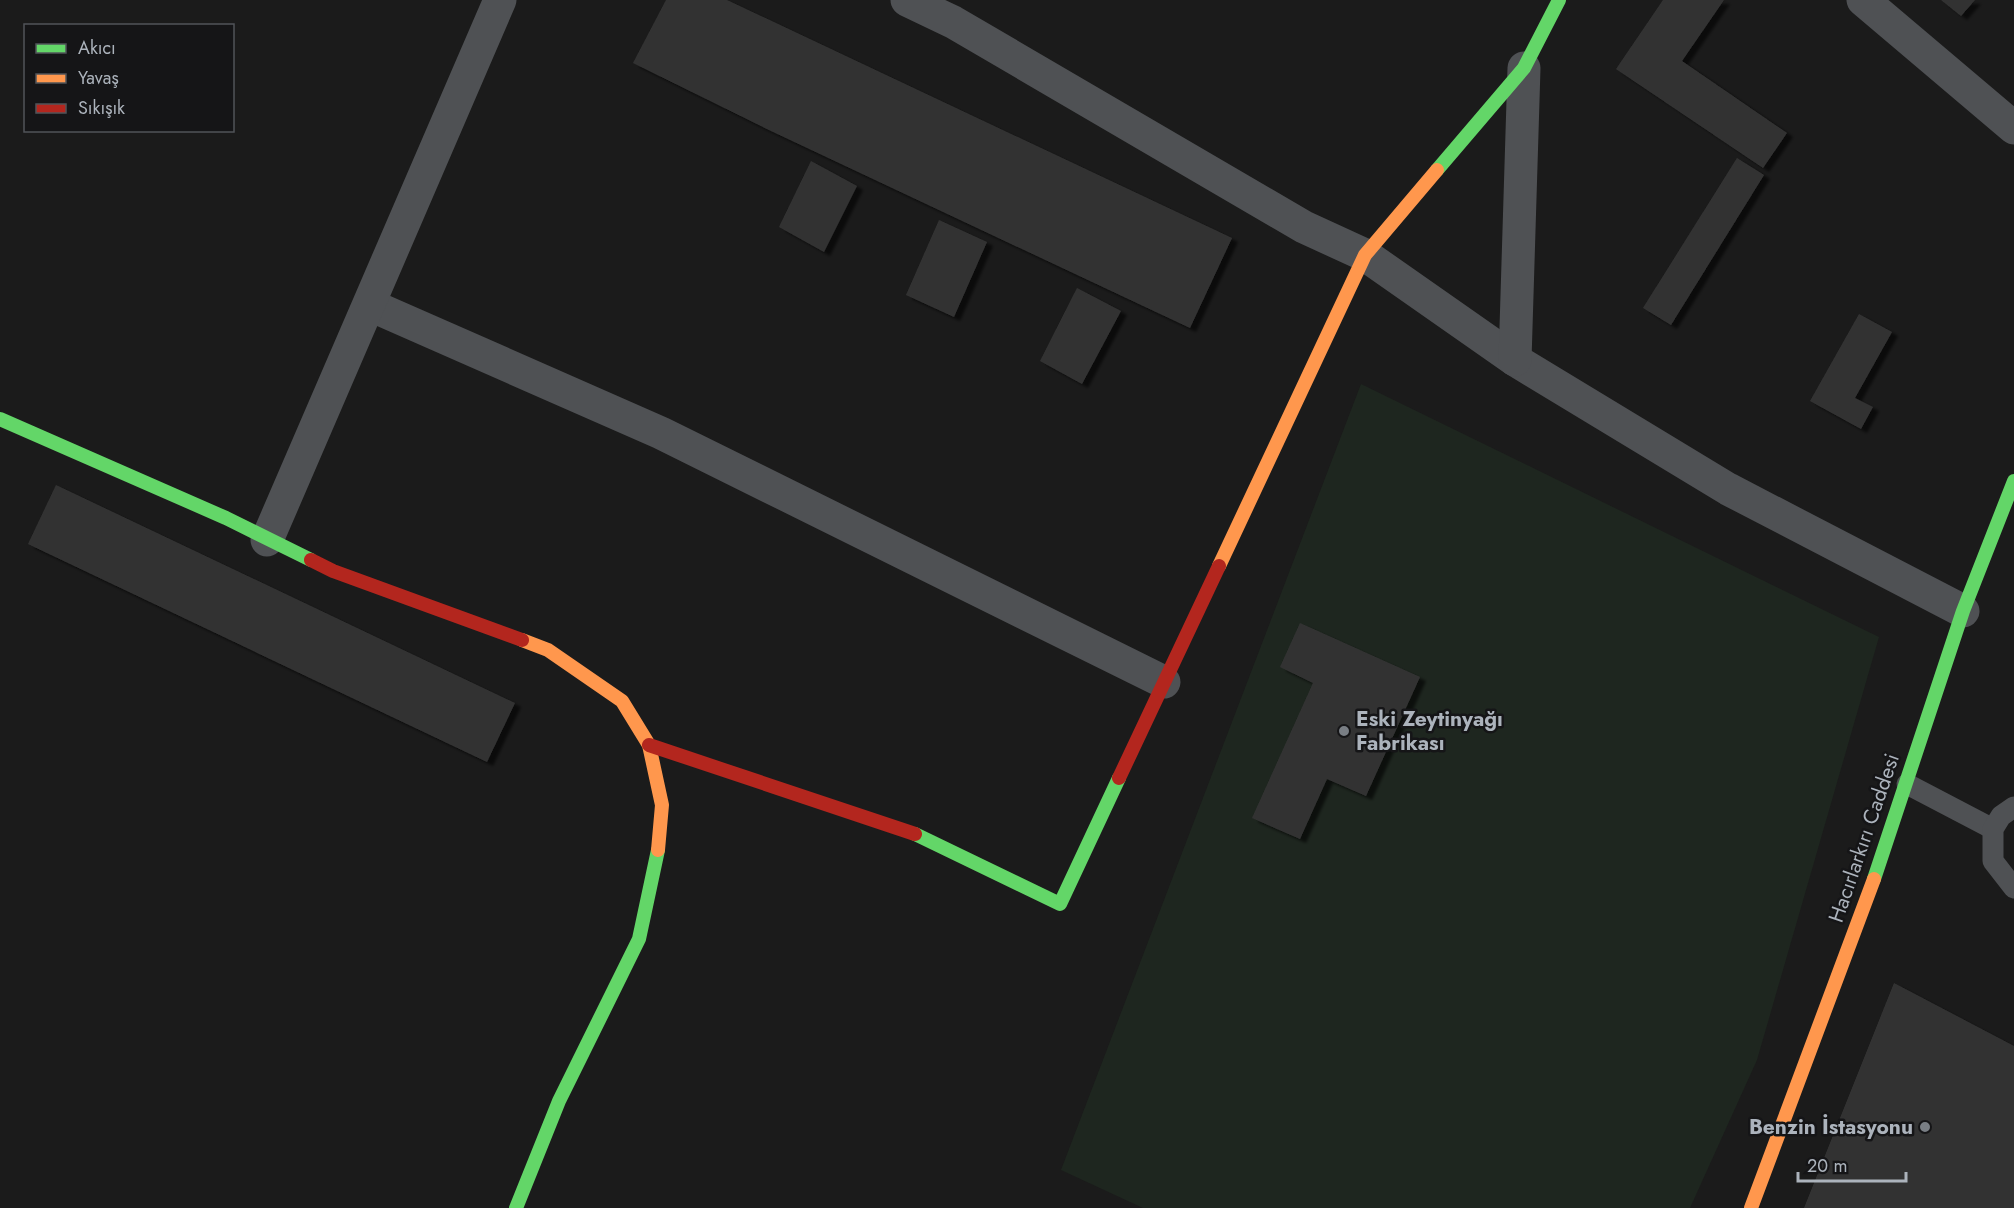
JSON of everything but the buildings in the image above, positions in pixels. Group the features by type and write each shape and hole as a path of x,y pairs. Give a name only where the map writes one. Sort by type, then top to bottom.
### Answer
{"street":[{"path":"267,540 500,0"},
{"path":"906,0 953,22 1304,227 1365,255 1515,360 1728,489 1963,611"},
{"path":"649,745 901,827 1060,904 1365,255 1524,68 1559,0"},
{"path":"1863,0 2014,128"},
{"path":"1515,360 1524,68"},
{"path":"370,305 661,433 1164,682"},
{"path":"0,419 226,518 333,571 548,650 622,701 649,745 662,805 657,860 639,939 559,1101 516,1208"},
{"name":"Hacırlarkırı Caddesi","path":"1751,1208 1907,784 1963,611 2014,481"}],"lane":[{"path":"1907,784 1993,829"},
{"path":"2014,807 2001,816 1993,829 1993,861 2014,888"}],"shaded area":[{"path":"1361,384 1879,637 1757,1060 1690,1208 1143,1208 1061,1170"}],"traffic: fast":[{"path":"1437,170 1524,68 1559,0"},
{"path":"0,419 226,518 311,560"},
{"path":"1874,879 1963,611 2014,481"},
{"path":"915,834 1060,904 1119,778"},
{"path":"516,1208 559,1101 639,939 658,850"}],"traffic: slow":[{"path":"1219,566 1365,255 1437,170"},
{"path":"522,640 548,650 622,701 649,745 662,805 658,850"},
{"path":"1751,1208 1874,879"}],"traffic: jam":[{"path":"311,560 333,571 522,640"},
{"path":"1119,778 1219,566"},
{"path":"649,745 915,834"}],"place":[{"name":"Eski Zeytinyağı Fabrikası","path":"1344,731"},
{"name":"Benzin İstasyonu","path":"1925,1127"}]}
